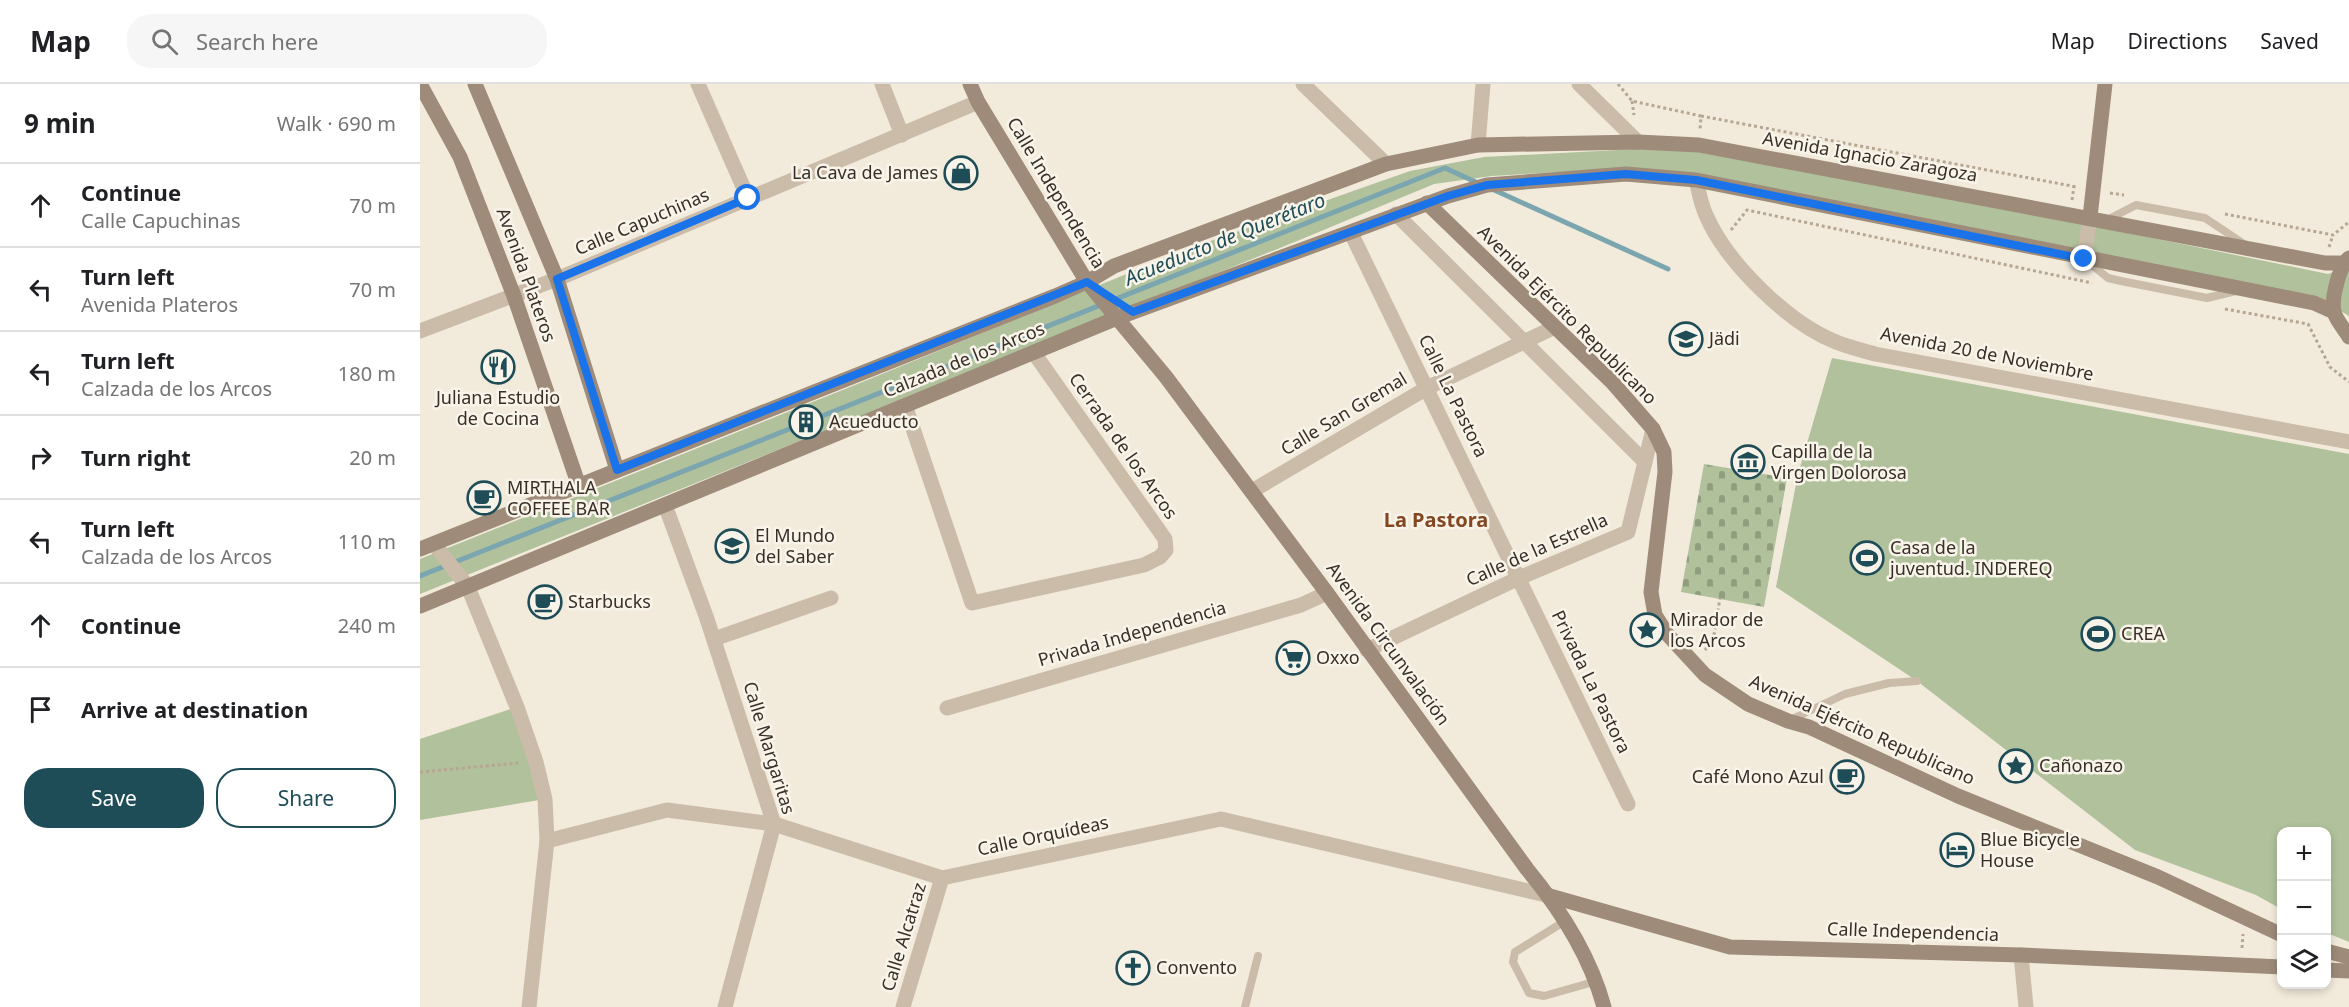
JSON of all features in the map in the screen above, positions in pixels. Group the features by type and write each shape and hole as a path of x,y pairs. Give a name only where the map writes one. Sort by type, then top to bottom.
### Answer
{"main road":[{"name":"Avenida Plateros","path":"420,84 460,157 514,296 579,486"},
{"name":"Avenida Plateros","path":"476,84 557,279 617,470"},
{"name":"Calle Independencia","path":"970,84 978,102 1087,282 1117,318"},
{"path":"2090,217 2105,84"},
{"name":"Avenida Ignacio Zaragoza","path":"1386,164 1478,145 1638,142 1699,145 2107,220 2325,263 2346,260"},
{"name":"Calzada de los Arcos","path":"427,547 1087,282 1114,266 1386,164"},
{"path":"1427,203 1487,185 1545,180 1626,174 1696,180 2314,303 2334,312 2349,337"},
{"name":"Calzada de los Arcos","path":"420,606 1117,318 1427,203"},
{"name":"Avenida Ejército Republicano","path":"1427,203 1612,382 1653,429 1664,452 1665,472 1651,592 1655,615 1667,634 1705,675 1748,704 1809,727 1958,796 2158,877 2277,933"},
{"path":"2334,312 2336,288 2346,260"},
{"path":"1087,282 1133,312"},
{"name":"Avenida Circunvalación","path":"1117,318 1166,377 1252,491 1527,869 1550,896 1597,981 1604,1007"},
{"name":"Calle Independencia","path":"1550,896 1730,947 2021,955 2277,968"},
{"path":"2331,952 2349,957"},
{"path":"2331,970 2349,971"}],"street":[{"path":"698,84 748,198"},
{"path":"882,84 902,135"},
{"path":"1303,84 1386,164"},
{"path":"1478,145 1483,84"},
{"path":"1580,84 1638,142"},
{"name":"Calle Capuchinas","path":"420,331 557,279 978,102"},
{"name":"Avenida 20 de Noviembre","path":"1696,180 1706,215 1721,242 1763,293 1812,330 1836,342 1875,354 2349,442"},
{"path":"1396,214 1645,462"},
{"path":"2084,259 2090,217"},
{"name":"Calle La Pastora","path":"1351,233 1519,578"},
{"name":"Calle San Gremal","path":"1252,491 1427,387 1556,327"},
{"name":"Cerrada de los Arcos","path":"905,405 972,603 1144,565 1160,557 1166,550 1165,539 1034,353"},
{"name":"Calle de la Estrella","path":"1367,650 1519,578 1628,532 1653,429"},
{"name":"Calle Margaritas","path":"665,505 714,639 774,824 725,1007"},
{"path":"427,547 468,587 517,707 536,762 545,799 547,841 529,1007"},
{"name":"Privada La Pastora","path":"1519,578 1628,804"},
{"name":"Privada Independencia","path":"947,708 1301,605 1327,593"},
{"path":"714,639 831,598"},
{"name":"Calle Orquídeas","path":"547,841 667,810 774,824 942,878 1221,819 1550,896"},
{"name":"Calle Alcatraz","path":"903,1007 942,878"},
{"path":"2021,955 2026,1007"}],"lane":[{"path":"1788,721 1845,694 1888,683 1917,681"},
{"path":"1565,921 1515,951 1513,962 1529,993 1544,996 1597,981"},
{"path":"1245,1007 1258,956"}],"path":[{"path":"1618,84 1632,101 2127,196"},
{"path":"1699,145 1701,116"},
{"path":"1721,242 1747,210 2099,284"},
{"path":"2218,213 2333,235 2349,222"},
{"path":"2219,308 2308,324 2330,367 2349,382"},
{"path":"1713,641 1720,598"},
{"path":"420,772 536,762"},
{"path":"2240,965 2245,917"}],"green space":[{"path":"1636,149 1711,152 1919,190 2328,274 2349,267 2349,316 2319,298 1628,168 1492,176 1434,184 420,594 420,559 1185,250 1410,171 1484,157"},
{"name":"CREA","path":"1832,358 2349,454 2349,942 2331,935 2331,827 2277,827 2277,907 2256,895 2135,850 1917,681 1776,587 1798,474"},
{"path":"1704,464 1787,478 1764,607 1681,592"},
{"path":"517,707 545,799 420,820 420,739"}],"waterway":[{"name":"Acueducto de Querétaro","path":"420,576 1445,168 1478,183"},
{"name":"Acueducto de Querétaro","path":"1492,189 1668,269"}],"place":[{"name":"La Cava de James","path":"961,173"},
{"name":"Jädi","path":"1686,339"},
{"name":"Juliana Estudio de Cocina","path":"498,367"},
{"name":"Acueducto","path":"806,422"},
{"name":"Capilla de la Virgen Dolorosa","path":"1748,462"},
{"name":"MIRTHALA COFFEE BAR","path":"484,498"},
{"name":"El Mundo del Saber","path":"732,546"},
{"name":"Casa de la juventud. INDEREQ","path":"1867,558"},
{"name":"Starbucks","path":"545,602"},
{"name":"Mirador de los Arcos","path":"1647,630"},
{"name":"CREA","path":"2098,634"},
{"name":"Oxxo","path":"1293,658"},
{"name":"Cañonazo","path":"2016,766"},
{"name":"Café Mono Azul","path":"1847,777"},
{"name":"Blue Bicycle House","path":"1957,850"},
{"name":"Convento","path":"1133,968"}],"district":[{"name":"La Pastora","path":"1436,520"}],"route":[{"path":"748,198 557,279 617,470 1087,282 1133,312 1351,233 1396,214 1487,185 1626,174 1696,180 2084,259"}]}
